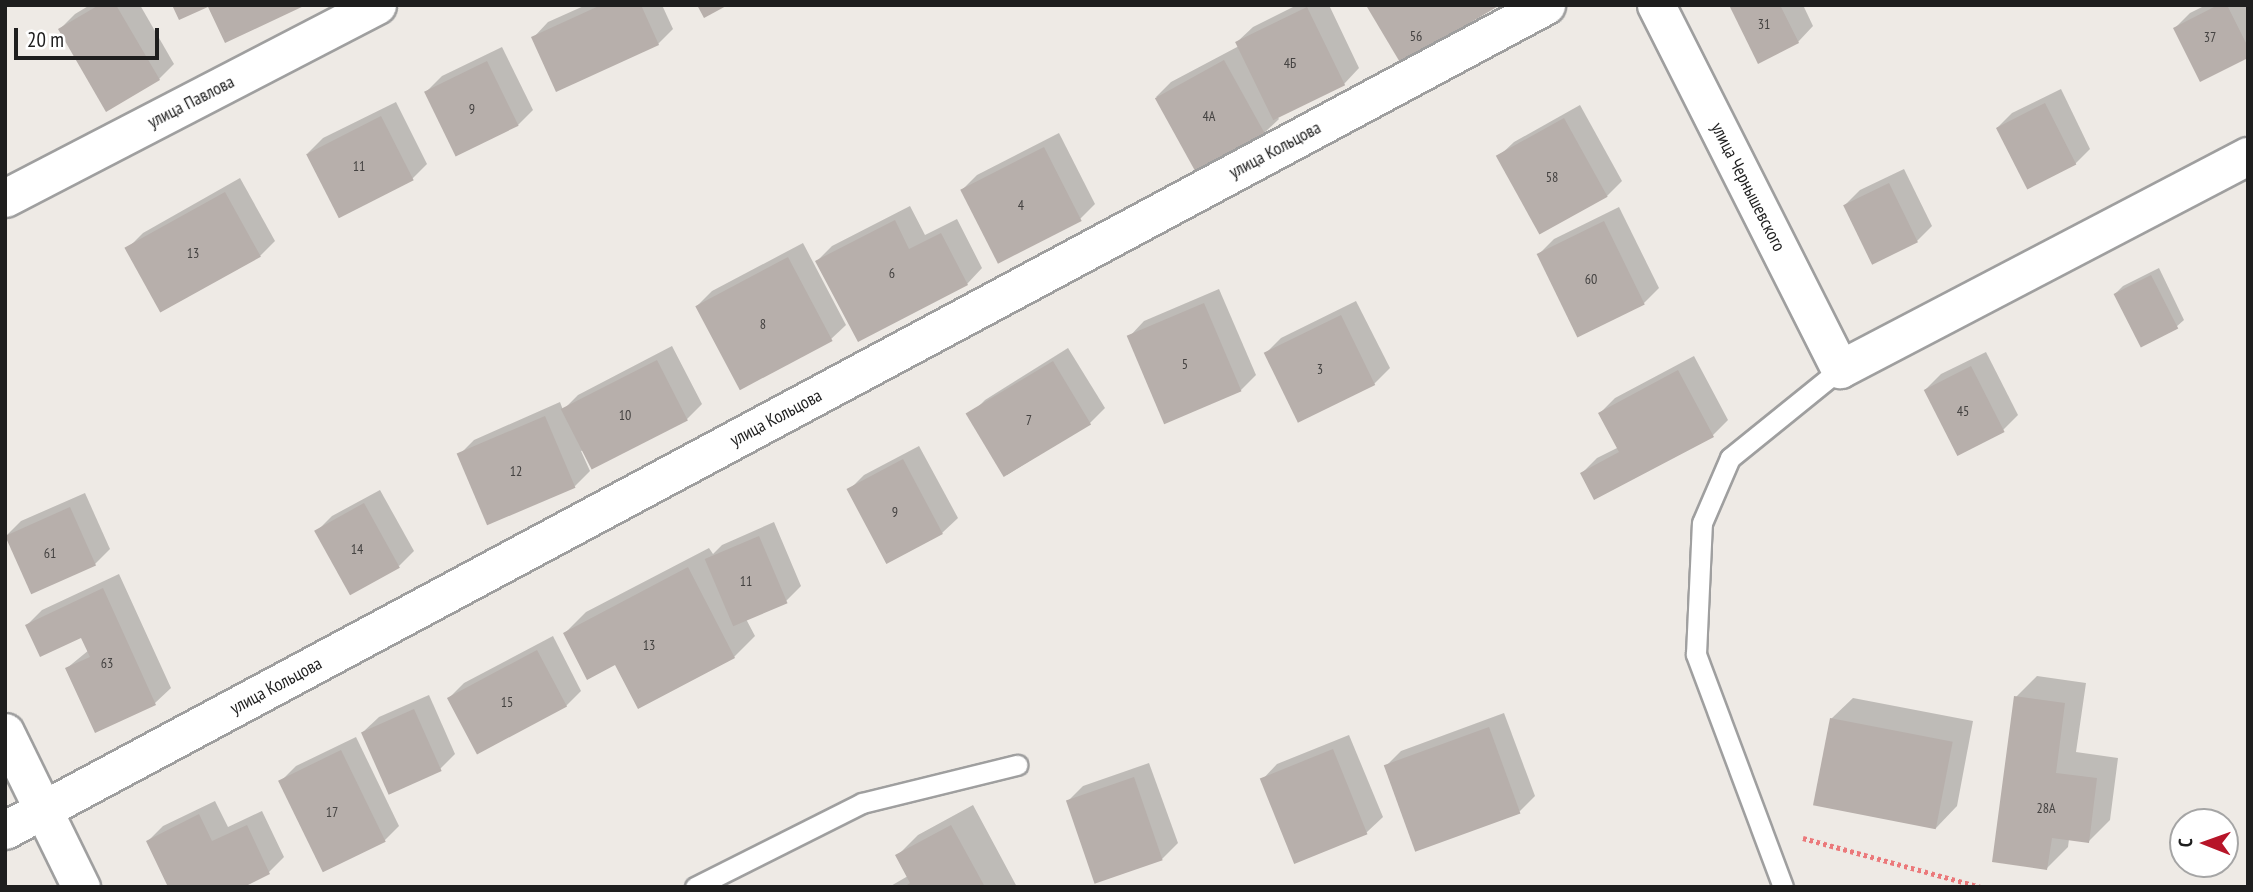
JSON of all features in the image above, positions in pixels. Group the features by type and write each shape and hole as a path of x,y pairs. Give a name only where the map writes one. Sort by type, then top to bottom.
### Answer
{"street":[{"name":"улица Павлова","path":"5,198 377,5"},
{"name":"улица Кольцова","path":"5,830 1546,5"},
{"name":"улица Чернышевского","path":"1657,5 1840,369"},
{"path":"1840,369 2248,156"},
{"path":"5,733 81,887"}],"lane":[{"path":"1783,887 1696,654 1702,523 1730,458 1840,369"},
{"path":"695,887 862,803 1017,765"}],"path":[{"path":"1760,827 1981,887"}],"building":[{"path":"99,5 116,5 160,80 106,112 58,29"},
{"path":"172,5 306,5 225,43 208,7 179,20"},
{"path":"601,5 641,5 659,45 556,92 531,37"},
{"path":"697,5 728,5 704,18"},
{"path":"1500,5 1401,64 1367,7"},
{"path":"1729,5 1780,5 1799,43 1758,64"},
{"path":"2218,5 2227,5 2248,47 2248,58 2200,82 2173,28"},
{"path":"1307,7 1345,85 1273,120 1235,42"},
{"path":"1224,60 1265,134 1196,173 1155,98"},
{"path":"487,61 519,126 456,156 424,92"},
{"path":"2045,103 2076,164 2027,189 1996,128"},
{"path":"381,116 414,180 339,218 306,154"},
{"path":"1564,118 1608,197 1539,235 1496,156"},
{"path":"1044,147 1082,221 998,264 960,190"},
{"path":"1889,183 1918,242 1872,265 1843,205"},
{"path":"225,192 261,257 160,312 124,248"},
{"path":"895,220 909,249 941,233 968,285 858,342 815,261"},
{"path":"1604,221 1645,305 1577,337 1537,254"},
{"path":"788,257 833,341 740,390 695,306"},
{"path":"2151,275 2178,328 2141,348 2114,294"},
{"path":"1204,303 1242,391 1164,424 1127,336"},
{"path":"1341,315 1375,385 1298,423 1264,353"},
{"path":"657,360 688,421 592,470 561,409"},
{"path":"1053,361 1091,424 1004,477 966,414"},
{"path":"1971,366 2005,432 1957,456 1924,390"},
{"path":"1678,370 1714,437 1594,500 1580,473 1619,452 1598,413"},
{"path":"545,416 575,488 487,525 457,454"},
{"path":"903,459 943,534 886,564 846,489"},
{"path":"364,503 400,568 350,595 314,531"},
{"path":"70,507 96,565 31,594 5,536"},
{"path":"759,536 788,603 733,626 705,559"},
{"path":"688,567 735,658 638,709 615,665 587,680 563,633"},
{"path":"103,588 156,705 95,733 65,668 90,657 81,638 40,657 25,625"},
{"path":"537,650 567,707 477,754 447,698"},
{"path":"2014,696 2065,703 2056,773 2097,778 2089,843 2052,838 2047,870 1992,862"},
{"path":"414,709 442,771 389,795 361,733"},
{"path":"1830,718 1953,742 1936,829 1813,805"},
{"path":"1489,727 1520,813 1415,852 1384,765"},
{"path":"1333,749 1367,834 1294,864 1260,779"},
{"path":"341,750 386,842 323,872 278,781"},
{"path":"1134,777 1163,860 1095,884 1066,800"},
{"path":"199,814 212,841 247,825 270,874 244,887 168,887 146,841"},
{"path":"951,825 985,887 904,887 910,883 895,855"}]}
